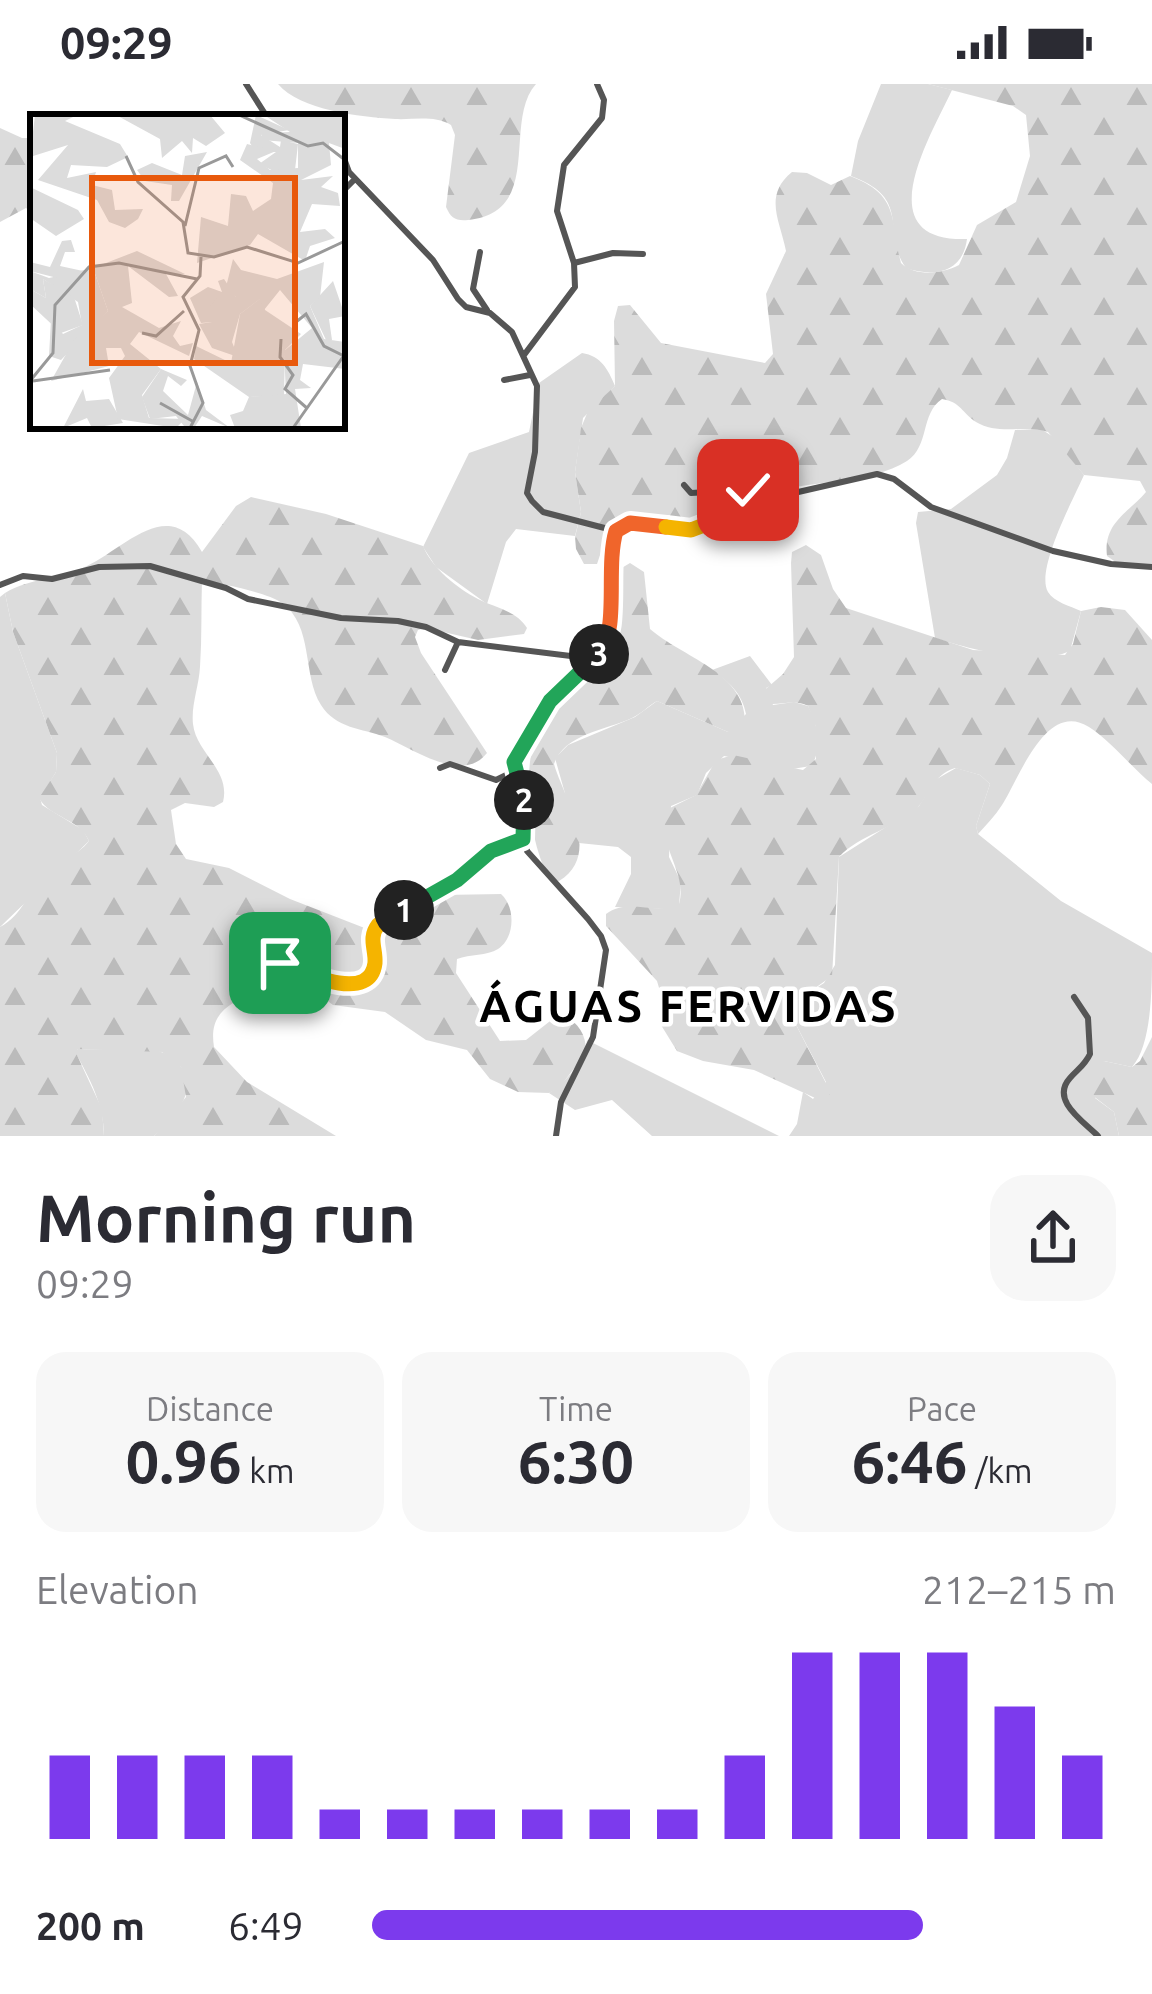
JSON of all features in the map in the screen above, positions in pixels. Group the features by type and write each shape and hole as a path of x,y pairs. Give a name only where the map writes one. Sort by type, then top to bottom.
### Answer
{"street":[{"path":"246,84 265,114"},
{"path":"524,356 575,287 574,263 557,211 564,165 602,118 604,100 598,84"},
{"path":"345,159 355,179 433,260 466,307 490,313"},
{"path":"345,189 355,179"},
{"path":"466,307 479,252"},
{"path":"574,263 613,254 644,254"},
{"path":"473,289 512,332 536,386 535,452 527,493 543,512 616,531 630,523 691,530 809,488 886,475 931,507 1053,551 1152,567"},
{"path":"504,380 532,375"},
{"path":"684,485 691,493 760,490 772,499"},
{"path":"556,1136 561,1102 593,1037 606,950 588,919 535,864 523,839 523,787 514,762 550,701 609,640 610,555 616,531"},
{"path":"0,585 23,576 52,579 99,567 150,566 248,599 341,618 398,621 458,642 595,658"},
{"path":"445,670 458,642"},
{"path":"440,769 450,764 496,780 516,770"},
{"path":"280,963 332,982 361,983 370,977 375,964 372,941 381,922 457,880 491,851 523,839"},
{"path":"1074,997 1088,1018 1090,1054 1064,1086 1063,1094 1071,1110 1098,1136"}],"green space":[{"path":"278,84 536,84 526,100 518,163 506,201 492,213 464,220 454,218 446,207 455,135 451,125 332,110 301,100"},
{"path":"881,84 928,84 952,90 920,159 912,206 919,224 936,235 967,239 960,259 946,270 906,268 883,195 851,176 858,141"},
{"path":"928,84 1152,84 1152,564 1117,563 1107,556 1113,527 1146,492 1140,481 1084,475 1048,432 985,426 942,399 930,413 914,455 892,468 763,495 701,532 619,521 608,531 597,564 584,564 576,549 581,512 575,472 588,411 615,386 618,306 630,305 661,343 765,363 773,354 766,294 786,251 776,199 792,172 807,173 831,185 850,176 878,192 890,211 901,263 921,272 959,265 977,225 1016,202 1030,156 1026,115 1013,106"},
{"path":"0,128 30,138 30,211 26,208 0,222"},
{"path":"582,353 603,364 615,386 583,418 575,472 581,512 575,536 516,529 506,542 487,604 436,567 423,547 469,453 529,432 539,383"},
{"path":"1041,429 1055,438 1084,475 1057,534 1045,582 1054,598 1081,611 1070,651 1021,657 935,638 918,512 951,509 997,475 1015,430"},
{"path":"251,497 326,514 423,546 454,583 511,613 527,628 524,634 478,640 418,630 415,637 421,653 487,753 477,762 451,765 334,719 315,693 303,637 292,613 266,595 202,580 193,724 222,780 223,802 214,807 185,803 171,810 176,844 186,859 229,868 290,899 380,934 409,928 443,895 501,894 511,914 508,937 494,951 457,959 456,973 500,1041 526,1040 559,1014 580,1029 586,1053 559,1088 549,1093 518,1092 490,1079 467,1050 426,1040 385,1012 333,1005 272,959 256,958 259,987 219,1016 214,1047 247,1082 336,1136 154,1136 186,1097 181,1067 162,1052 78,1049 102,1109 104,1136 0,1136 0,927 14,916 48,870 89,841 79,827 39,798 56,772 57,753 13,632 5,593 87,566 161,526 189,535 202,552 236,506"},
{"path":"806,545 821,555 833,589 846,608 973,650 1065,655 1073,644 1081,611 1101,607 1125,610 1152,640 1152,784 1089,727 1074,721 1060,724 1036,746 1002,805 978,834 976,826 990,784 980,775 955,768 941,775 907,816 839,857 832,976 794,1003 791,1015 830,1091 830,1099 824,1102 754,1070 677,1051 661,1025 657,981 606,926 606,914 615,909 679,904 680,881 666,837 666,810 696,795 716,760 733,755 803,770 816,759 816,727 808,706 759,701 794,657 792,552"},
{"path":"630,563 644,572 650,629 723,677 742,703 745,720 737,731 728,732 657,701 632,718 567,746 554,764 577,826 578,856 572,870 559,881 549,879 529,806 537,728 560,684 610,641 616,626 620,569"},
{"path":"5,593 13,632 57,753 56,772 40,798 42,805 83,830 89,841 0,927 0,597"},
{"path":"750,656 772,685 766,688 773,705 808,706 818,736 815,759 811,766 792,769 724,756 706,773 697,795 671,806 669,857 681,882 679,905 670,909 615,907 631,874 631,857 618,847 579,843 555,758 568,745 635,717 657,701 728,732 746,714 734,689 712,670"},
{"path":"956,768 980,775 990,784 976,826 978,834 1061,901 1152,953 1144,1045 1132,1067 1104,1061 1095,1098 1114,1112 1119,1136 789,1136 797,1124 803,1092 813,1099 826,1082 791,1015 793,1003 824,983 835,965 839,857 919,806 935,780"},
{"path":"1152,1037 1152,1136 1119,1136 1114,1112 1088,1092 1083,1077 1087,1067 1104,1061 1132,1067"},
{"path":"587,1040 779,1136 652,1136 612,1100 575,1110 549,1093 574,1070"},
{"path":"154,1050 168,1055 185,1075 182,1103 154,1136 104,1136 99,1103 75,1052"}],"district":[{"name":"ÁGUAS FERVIDAS","path":"689,1006"}],"route":[{"path":"280,963 332,982 361,983 370,977 375,964 372,941 381,922 457,880 491,851 523,839 523,787 514,762 550,701 609,640 610,555 616,531 630,523 691,530 772,499 760,490 748,490"}]}
